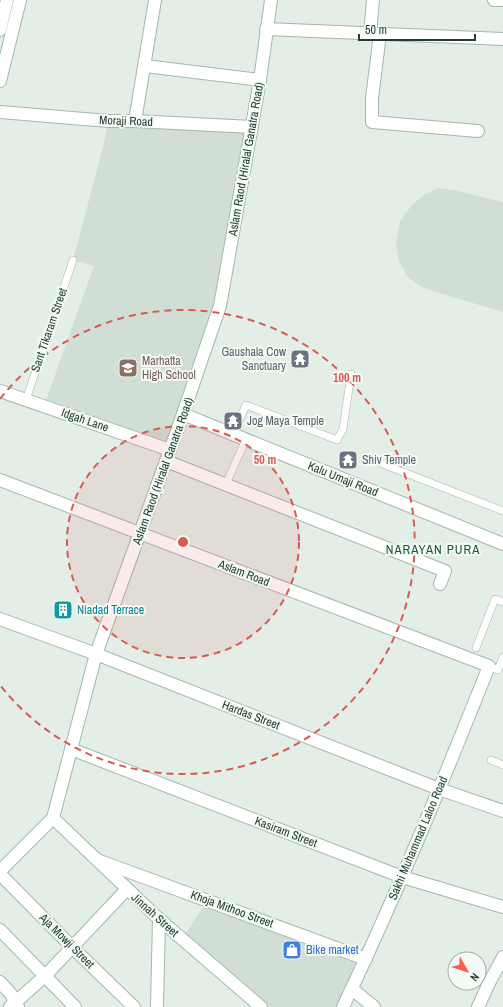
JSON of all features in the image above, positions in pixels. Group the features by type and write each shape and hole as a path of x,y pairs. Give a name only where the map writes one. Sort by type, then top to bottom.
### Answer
{"street":[{"path":"0,30 7,0"},
{"path":"0,81 20,0"},
{"path":"135,121 155,0"},
{"name":"Aslam Raod (Hiralal Ganatra Road)","path":"53,818 96,654 183,414 220,306 260,80 270,0"},
{"path":"373,0 375,34 372,122 478,131"},
{"path":"494,0 503,0"},
{"path":"266,29 503,39"},
{"path":"145,66 260,80"},
{"name":"Moraji Road","path":"0,112 108,121 252,127"},
{"name":"Idgah Lane","path":"0,391 168,455 228,481"},
{"name":"Kalu Umaji Road","path":"183,414 503,544"},
{"name":"Aslam Road","path":"0,480 488,666"},
{"path":"228,481 385,539"},
{"path":"228,481 445,571 440,584"},
{"name":"Hardas Street","path":"0,619 96,654 439,789 503,811"},
{"name":"Sakhi Muhammad Laloo Road","path":"343,1007 402,877 488,666"},
{"name":"Kasiram Street","path":"71,749 402,877 503,907"},
{"path":"0,872 53,818"},
{"name":"Jinnah Street","path":"53,818 159,919 261,1007"},
{"name":"Khoja Mithoo Street","path":"97,860 366,959"},
{"name":"Aja Mowji Street","path":"0,872 73,948 134,1007"},
{"path":"14,1006 73,948 127,889"},
{"path":"157,1007 159,919"},
{"path":"0,930 75,1007"},
{"path":"478,1007 489,982 503,957"},
{"path":"0,982 11,994 14,1006"},
{"path":"352,989 374,1007"}],"lane":[{"name":"Sant Tikaram Street","path":"26,400 73,260"},
{"path":"233,434 246,405 337,440 343,428 351,374"},
{"path":"228,481 246,440"},
{"path":"375,461 503,511"},
{"path":"476,648 495,599 503,602"},
{"path":"488,666 498,670 503,657"},
{"path":"491,760 503,764"}],"shaded area":[{"path":"108,121 251,131 220,306 170,450 44,406 94,266 73,260 104,144"},
{"path":"439,188 454,190 503,202 503,312 419,286 407,276 399,261 396,243 400,221 412,205 424,195"},
{"path":"208,900 365,960 343,1007 261,1007 182,939"}],"place":[{"name":"Gaushala Cow Sanctuary","path":"300,359"},
{"name":"Marhatta High School","path":"128,368"},
{"name":"Jog Maya Temple","path":"233,421"},
{"name":"Shiv Temple","path":"348,460"},
{"name":"Niadad Terrace","path":"63,610"},
{"name":"Bike market","path":"292,950"}],"district":[{"name":"NARAYAN PURA","path":"433,549"}]}
